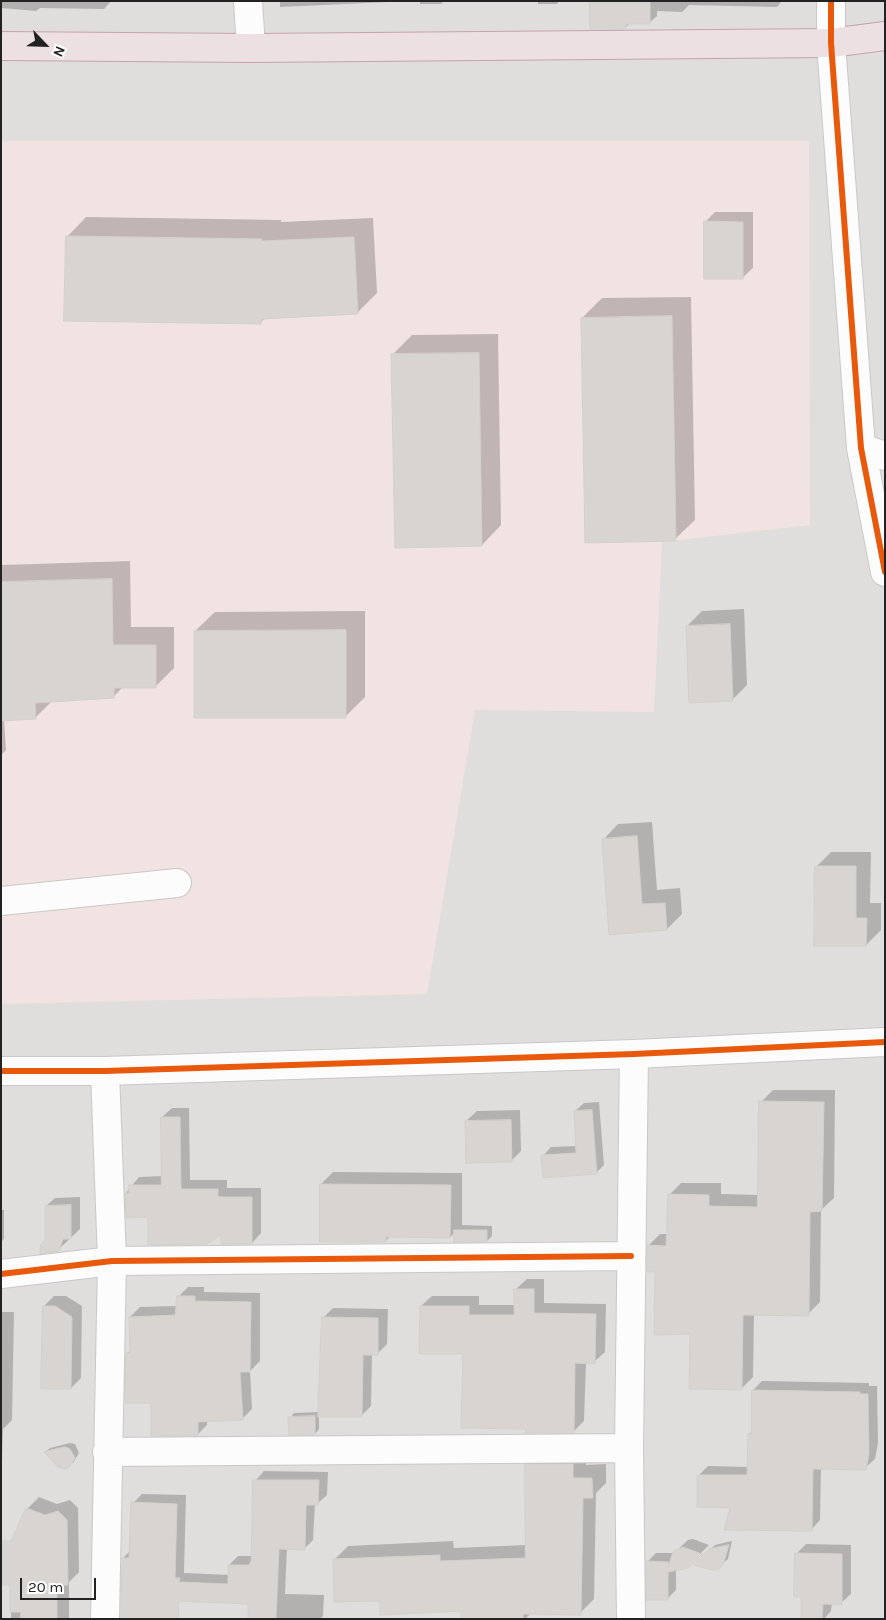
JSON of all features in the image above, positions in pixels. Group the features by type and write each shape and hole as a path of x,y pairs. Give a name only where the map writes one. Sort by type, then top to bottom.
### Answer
{"highway":[{"path":"1,46 251,48 831,43 885,36"}],"street":[{"path":"248,1 251,48"},
{"path":"831,1 831,43 885,572"},
{"path":"1,901 177,883"},
{"path":"1,1071 105,1071 634,1054 885,1042"},
{"path":"631,1619 629,1448 634,1054"},
{"path":"105,1071 112,1261 105,1619"},
{"path":"1,1274 112,1261 631,1256"},
{"path":"107,1452 629,1448"}],"shaded area":[{"path":"1,1 885,1 885,1619 1,1619"},
{"path":"1,141 809,141 810,525 662,542 654,712 475,710 427,994 1,1004"}],"building":[{"path":"590,1 650,1 650,24 626,24 626,29 590,29"},
{"path":"704,221 743,222 743,279 704,279"},
{"path":"66,236 262,239 262,241 354,237 358,314 261,319 261,324 64,321"},
{"path":"672,316 676,541 585,543 581,318"},
{"path":"479,353 482,546 395,548 391,354"},
{"path":"112,579 113,645 156,645 156,688 114,688 114,698 35,703 36,719 1,721 1,582"},
{"path":"730,624 733,701 689,703 686,626"},
{"path":"346,630 346,718 194,718 194,631"},
{"path":"637,836 642,904 665,903 667,930 609,935 602,839"},
{"path":"815,866 856,866 856,918 867,918 866,946 814,946"},
{"path":"759,1101 824,1102 822,1211 810,1212 809,1316 743,1315 742,1390 689,1389 690,1334 654,1335 655,1272 647,1272 647,1245 666,1246 668,1194 709,1195 709,1206 757,1207"},
{"path":"592,1110 597,1174 543,1178 541,1155 576,1153 574,1111"},
{"path":"161,1117 180,1117 181,1189 218,1189 218,1197 252,1197 252,1244 221,1244 221,1235 207,1244 148,1245 148,1217 126,1218 125,1193 129,1193 129,1185 161,1185"},
{"path":"511,1120 512,1162 466,1163 465,1121"},
{"path":"320,1184 451,1185 450,1238 386,1237 386,1242 320,1242"},
{"path":"71,1205 71,1239 63,1239 59,1251 40,1254 41,1244 45,1241 45,1206"},
{"path":"454,1230 487,1230 487,1242 454,1242"},
{"path":"514,1289 534,1289 534,1313 596,1314 595,1364 575,1363 574,1433 525,1433 526,1429 461,1428 463,1354 419,1354 420,1306 469,1306 469,1315 514,1315"},
{"path":"177,1296 195,1296 195,1301 251,1302 250,1372 240,1372 243,1420 198,1422 198,1436 151,1436 151,1403 125,1403 126,1353 130,1353 129,1317 175,1315"},
{"path":"43,1306 55,1306 72,1317 71,1389 41,1389"},
{"path":"322,1317 378,1318 378,1355 363,1355 362,1417 318,1417"},
{"path":"752,1390 860,1392 860,1394 868,1394 869,1454 866,1470 813,1469 812,1531 724,1530 730,1508 697,1507 697,1475 747,1475 748,1434 751,1434"},
{"path":"315,1416 315,1435 289,1435 288,1417"},
{"path":"65,1447 70,1449 75,1458 69,1468 64,1469 58,1467 44,1452"},
{"path":"525,1464 573,1464 573,1478 592,1478 593,1498 583,1498 581,1615 523,1614 523,1619 461,1619 461,1611 380,1615 380,1601 334,1602 333,1559 440,1555 440,1561 525,1558"},
{"path":"253,1480 319,1480 318,1505 306,1505 305,1550 279,1549 276,1619 248,1619 248,1604 179,1601 178,1619 121,1619 122,1558 129,1558 131,1502 177,1504 175,1578 180,1578 179,1582 228,1584 228,1565 249,1565 251,1561"},
{"path":"26,1508 45,1515 58,1511 67,1520 68,1585 57,1585 57,1619 20,1619 21,1612 10,1612 10,1585 1,1585 1,1541 11,1541"},
{"path":"729,1545 723,1565 719,1569 713,1570 693,1565 709,1549"},
{"path":"683,1547 702,1554 688,1568 668,1572 668,1600 646,1600 646,1561 668,1562 668,1567 673,1552"},
{"path":"795,1553 842,1554 842,1605 823,1604 822,1619 801,1619 801,1597 794,1597"}],"cycle path":[{"path":"831,1 831,43 861,448 885,572"},
{"path":"1,1071 105,1071 634,1054 885,1042"},
{"path":"1,1274 112,1261 631,1256"}]}
